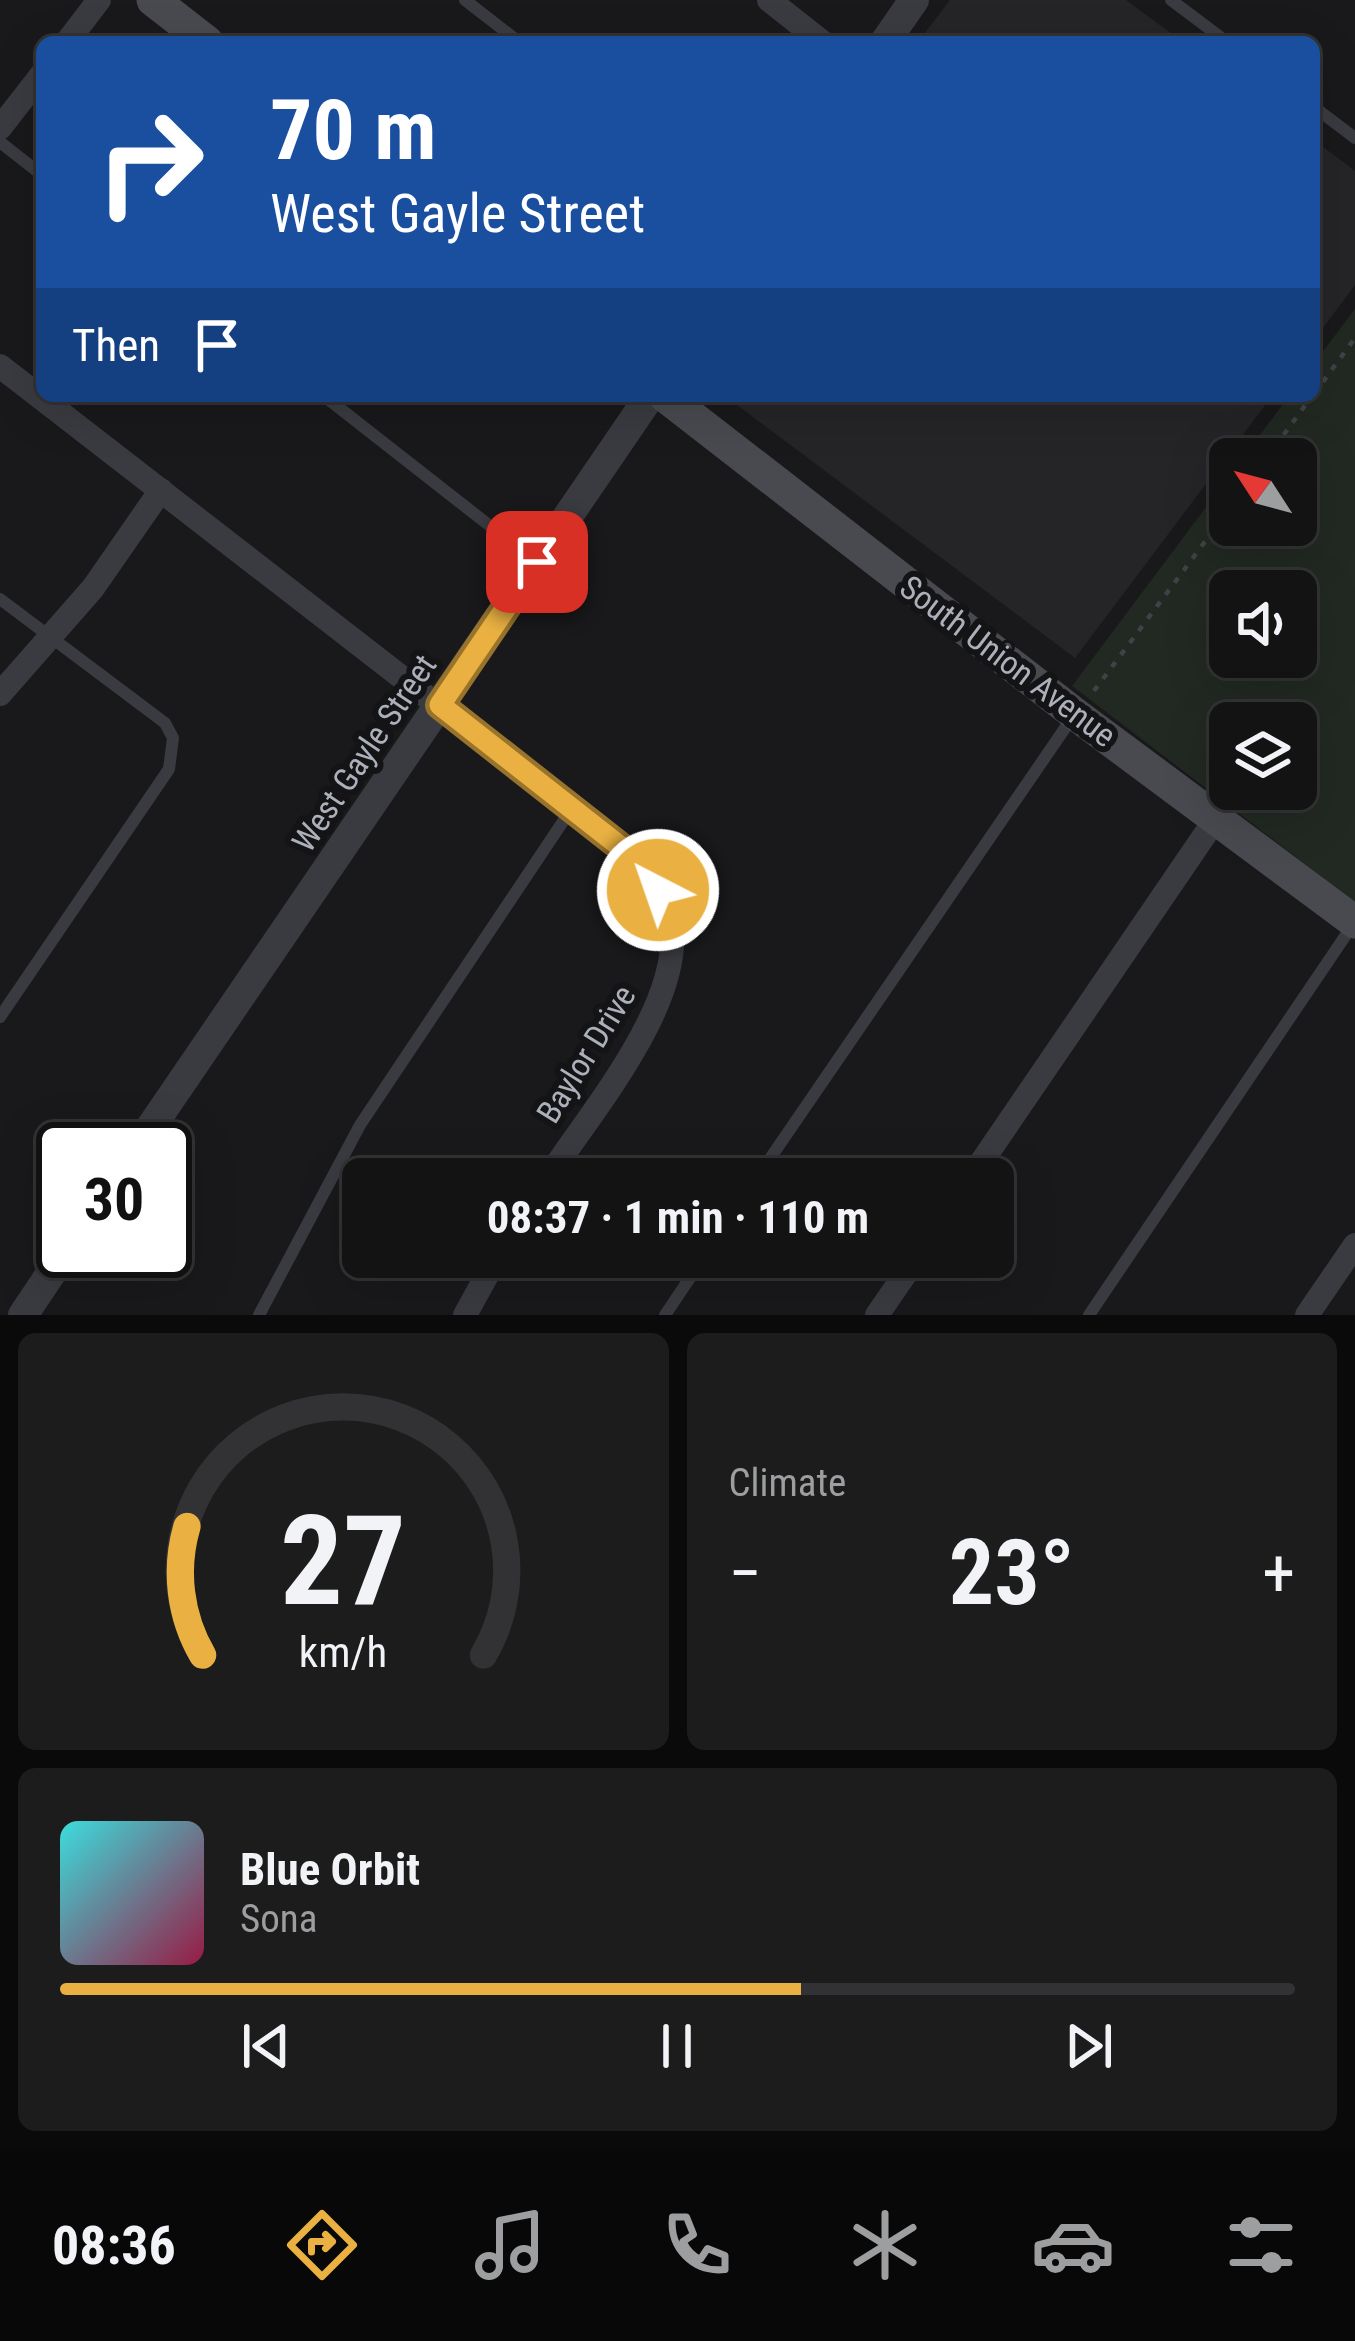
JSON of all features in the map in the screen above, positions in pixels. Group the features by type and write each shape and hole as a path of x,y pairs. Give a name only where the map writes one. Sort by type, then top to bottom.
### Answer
{"main road":[{"path":"153,0 199,36"},
{"name":"South Union Avenue","path":"673,402 1083,705 1216,817 1355,922"}],"street":[{"path":"72,36 99,0"},
{"path":"769,0 814,36"},
{"path":"889,36 914,0"},
{"path":"0,128 36,82"},
{"name":"Baylor Drive","path":"0,366 36,394"},
{"name":"Baylor Drive","path":"47,402 645,866 670,914 673,960 658,1007 561,1158"},
{"name":"West Gayle Street","path":"154,1122 646,402"},
{"path":"0,694 51,640 161,490"},
{"path":"984,1158 1216,817"},
{"path":"1307,1315 1355,1245"},
{"path":"22,1315 47,1278"},
{"path":"465,1315 485,1278"},
{"path":"878,1315 903,1278"}],"lane":[{"path":"465,0 510,36"},
{"path":"1171,0 1219,36"},
{"path":"1320,112 1355,138"},
{"path":"0,142 36,170"},
{"path":"333,402 537,562"},
{"path":"0,599 165,723 173,738 169,769 0,1017"},
{"path":"770,1158 1083,705"},
{"path":"260,1315 360,1125 572,808"},
{"path":"1089,1315 1355,922"},
{"path":"665,1315 690,1278"}],"path":[{"path":"1320,386 1355,338"},
{"path":"1281,438 1308,402"},
{"path":"1083,705 1209,536"}],"shaded area":[{"path":"950,0 1126,0 1175,36 923,36"},
{"path":"1320,145 1355,171 1355,285 1320,332"},
{"path":"1355,309 1355,902 1234,810 1317,810 1317,702 1209,702 1209,791 1072,686 1209,503 1209,546 1317,546 1317,438 1258,438 1285,402 1320,402 1320,355"},
{"path":"733,402 1267,402 1240,438 1209,438 1209,480 1075,658"}],"route":[{"path":"537,562 440,705 645,866 658,890"}]}
